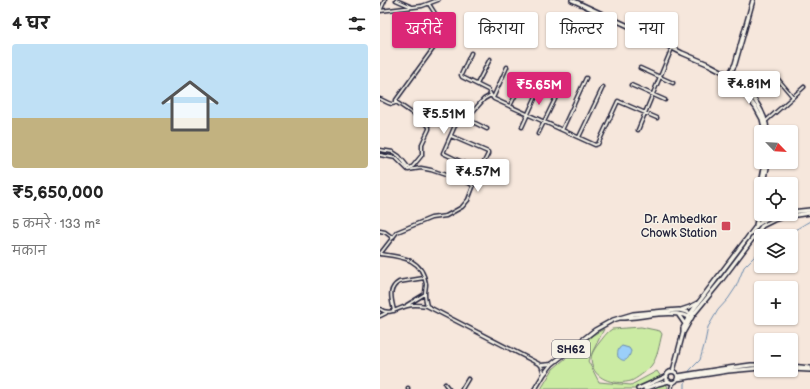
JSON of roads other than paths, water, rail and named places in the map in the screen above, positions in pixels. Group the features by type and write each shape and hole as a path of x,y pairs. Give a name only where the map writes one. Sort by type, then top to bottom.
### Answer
{"main road":[{"path":"572,0 625,24"},
{"path":"729,76 735,64 753,0"},
{"path":"672,48 735,78 750,94 763,114 765,125"},
{"path":"729,76 756,108 764,125"},
{"path":"798,214 810,210"},
{"path":"798,212 810,213"},
{"path":"756,227 757,221"},
{"path":"683,333 685,324 698,303 756,227 761,222 766,221"},
{"path":"638,389 667,376 668,373 673,371 683,333 690,316 713,291 766,221"},
{"path":"761,222 762,226"},
{"path":"685,324 679,312 698,303"},
{"name":"SH62","path":"535,389 552,364 595,330 617,318 679,312 690,316"},
{"path":"645,389 658,384 671,382 683,376 754,366"},
{"path":"798,368 810,369"},
{"path":"673,371 676,373 678,378"},
{"path":"667,376 671,382"}],"street":[{"path":"385,0 380,11 413,8 429,4 437,0"},
{"path":"396,0 413,8"},
{"path":"380,99 391,105 396,102 396,98 443,35 444,28 429,4"},
{"path":"638,130 672,48"},
{"path":"472,53 461,76 463,78 488,90 493,98 595,145 597,144 618,101 657,118"},
{"path":"477,84 490,59"},
{"path":"493,98 507,67"},
{"path":"640,68 673,83"},
{"path":"562,130 586,78"},
{"path":"777,78 793,97"},
{"path":"510,106 521,84"},
{"path":"538,134 562,85"},
{"path":"630,85 665,100"},
{"path":"579,138 603,87"},
{"path":"765,121 804,87"},
{"path":"522,127 538,92"},
{"path":"451,136 488,152 480,170 444,154 444,152 457,121 470,115 484,99 491,95"},
{"path":"380,150 393,152 410,168 423,153 422,146 429,126 396,102"},
{"path":"465,118 487,129"},
{"path":"380,154 396,158 408,170 421,168 431,170 459,179 473,186 468,200 462,207 446,216 431,218 396,233 380,254 402,257 412,261 419,267 426,286 425,294 427,306"},
{"path":"380,231 392,238"},
{"path":"394,311 391,291 397,283 424,278"},
{"path":"380,316 406,306 425,294"},
{"path":"406,306 427,306 541,365 552,364"},
{"path":"380,309 385,312 389,312"},
{"path":"541,365 544,374"},
{"path":"462,389 468,379"},
{"path":"671,382 671,389"},
{"path":"445,384 448,389"}],"water":[{"path":"622,346 629,348 631,351 626,360 618,357 618,351"}],"waterway":[{"path":"797,229 810,221"},
{"path":"688,374 700,360 708,327 718,310 736,287 744,267 754,257"},
{"path":"685,389 687,379"}],"place":[{"name":"Dr. Ambedkar Chowk Station","path":"726,226"}]}
